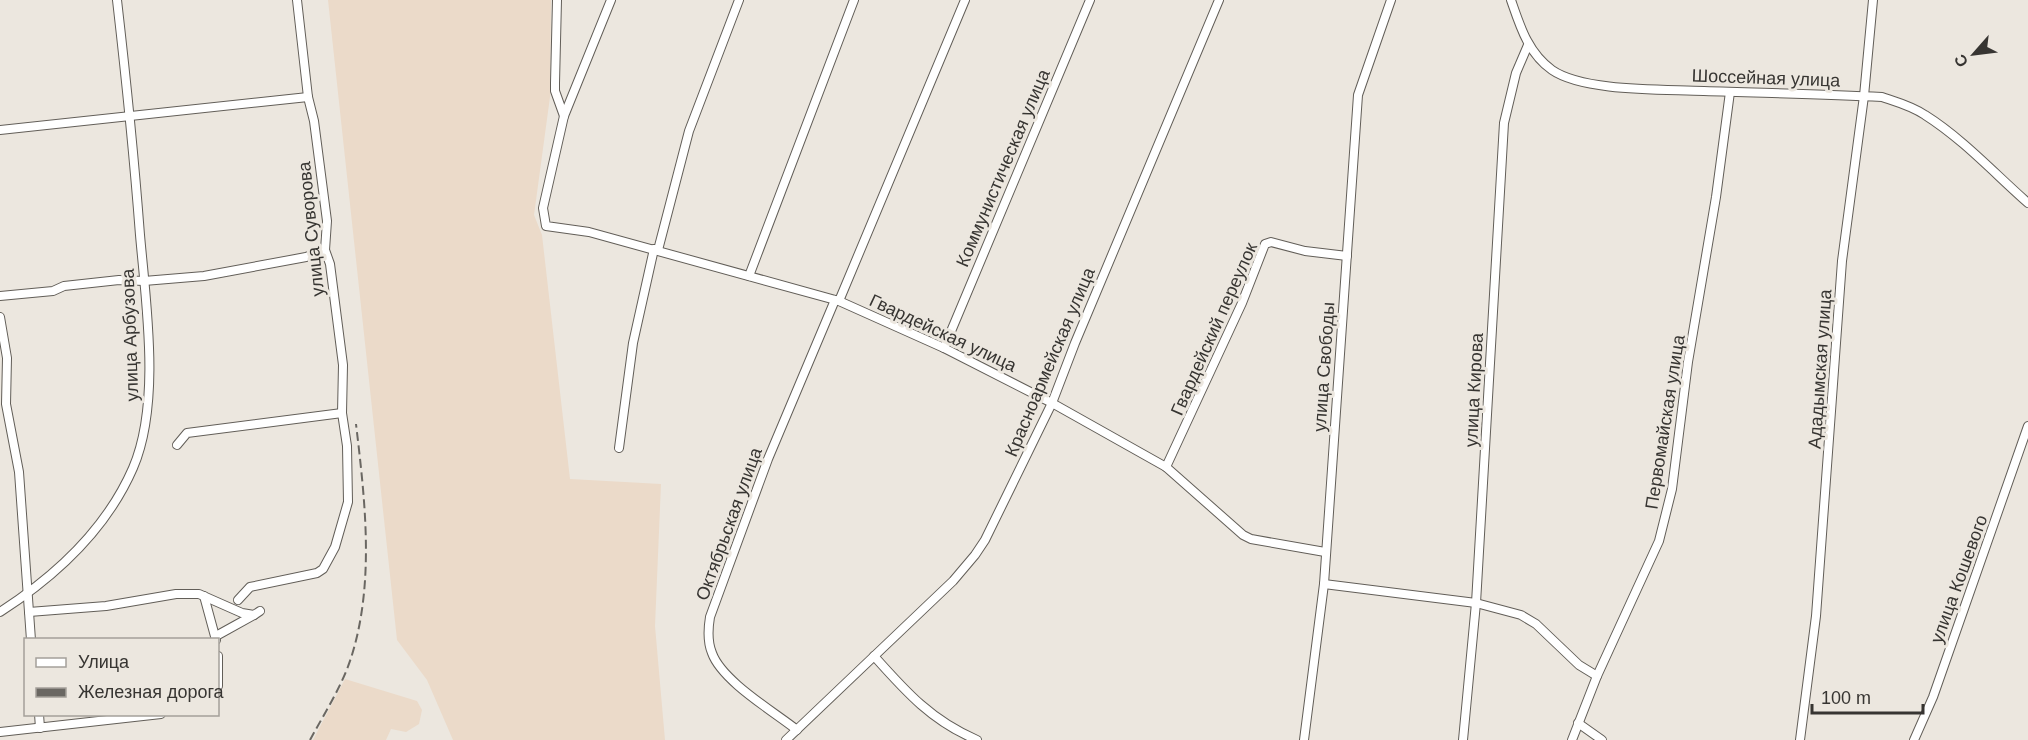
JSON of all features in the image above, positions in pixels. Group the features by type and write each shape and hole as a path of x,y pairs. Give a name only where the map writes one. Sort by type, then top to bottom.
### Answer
{"street":[{"name":"улица Арбузова","path":"0,612 56,572 86,540 118,496 133,467 145,432 148,395 144,281 130,116 117,0"},
{"name":"улица Суворова","path":"238,600 250,587 322,570 342,526 348,502 347,446 342,413 343,365 330,264 325,250 327,221 314,121 308,97 297,0"},
{"path":"557,0 555,83 564,116"},
{"path":"564,116 611,0"},
{"path":"619,448 633,343 656,250 689,131 739,0"},
{"path":"749,276 854,0"},
{"name":"Октябрьская улица","path":"797,730 728,678 712,655 708,630 710,617 768,459 965,0"},
{"name":"Коммунистическая улица","path":"944,348 1090,0"},
{"name":"Красноармейская улица","path":"786,740 953,581 975,555 993,526 1052,403 1074,343 1219,0"},
{"name":"улица Свободы","path":"1304,740 1324,584 1358,94 1390,0"},
{"name":"Шоссейная улица","path":"1511,0 1528,45 1536,56 1552,70 1571,79 1616,87 1882,97 1924,114 1948,132 2028,203"},
{"name":"Ададымская улица","path":"1800,740 1816,616 1842,261 1864,96 1873,0"},
{"name":"улица Кирова","path":"1463,740 1476,603 1504,123 1516,73 1528,45"},
{"name":"Первомайская улица","path":"1572,740 1598,676 1659,541 1672,489 1688,362 1716,197 1730,92"},
{"path":"0,130 308,97"},
{"name":"Гвардейская улица","path":"564,116 543,208 546,226 589,232 837,300 944,348 1052,403 1166,467 1243,535 1262,542 1325,552"},
{"name":"Гвардейский переулок","path":"1166,467 1242,303 1265,244 1271,242 1305,251 1347,256"},
{"path":"0,296 53,291 64,286 119,280 144,281 204,276 251,269 306,257 325,250"},
{"path":"0,317 7,358 6,404 19,472 32,638"},
{"path":"177,445 187,433 342,413"},
{"name":"улица Кошевого","path":"1914,740 1941,675 2028,426"},
{"path":"1324,584 1476,603 1503,609 1529,619 1579,665 1598,676"},
{"path":"29,612 106,606 176,594 199,594 257,613 216,638 204,596"},
{"path":"874,656 923,709 977,740"},
{"path":"39,716 40,728"},
{"path":"0,732 144,716"},
{"path":"1578,723 1602,740"}],"shaded area":[{"path":"328,0 551,0 550,97 534,215 542,235 570,479 661,484 655,626 665,740 453,740 427,680 397,640"},
{"path":"345,679 417,701 422,710 419,724 406,732 391,729 386,740 313,740"}],"railway":[{"path":"310,740 343,679 351,658 363,600 366,571 365,512 356,424"}]}
